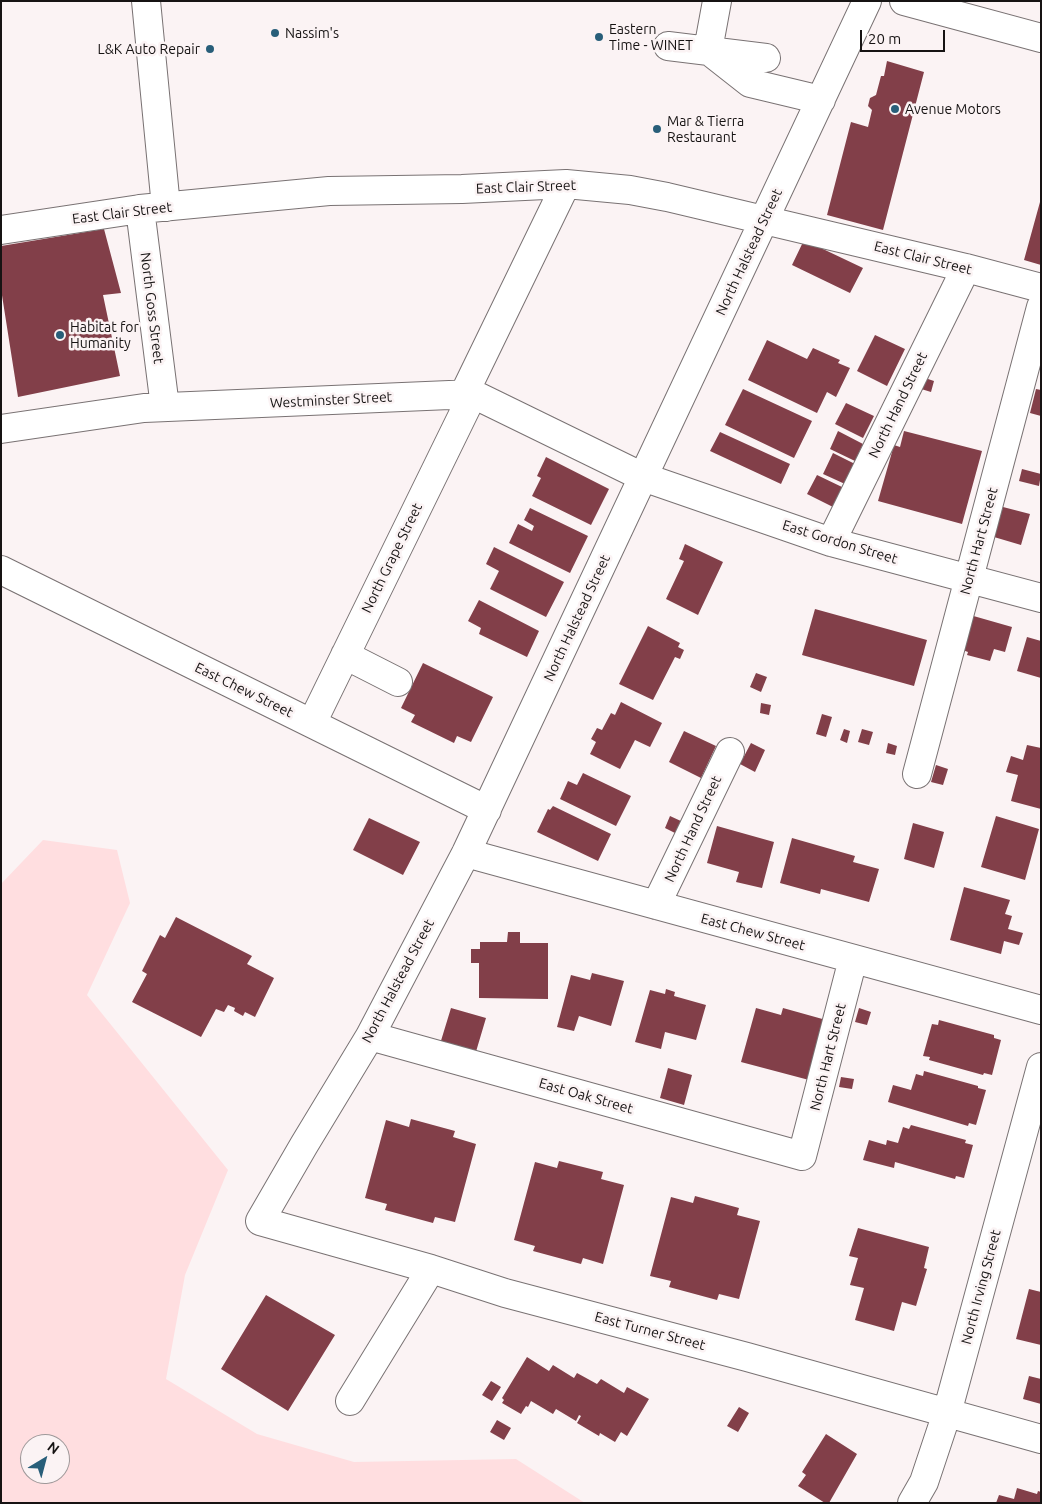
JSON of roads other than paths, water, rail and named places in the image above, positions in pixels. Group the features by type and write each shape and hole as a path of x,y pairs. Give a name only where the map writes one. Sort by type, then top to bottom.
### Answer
{"street":[{"name":"North Goss Street","path":"146,1 153,208 165,407"},
{"path":"708,50 717,1"},
{"name":"North Halstead Street","path":"260,1222 370,1036 466,853 867,1"},
{"path":"904,1 1041,38"},
{"path":"668,46 766,58"},
{"path":"708,50 750,82 821,100"},
{"name":"East Clair Street","path":"1,230 153,208 329,191 462,189 566,184 630,190 667,197 765,219 1041,288"},
{"name":"North Grape Street","path":"312,723 469,394 566,184"},
{"name":"North Hand Street","path":"831,542 966,268"},
{"name":"North Hart Street","path":"917,774 1041,308"},
{"name":"Westminster Street","path":"1,429 144,408 469,394 643,477"},
{"name":"East Gordon Street","path":"643,477 831,542 1041,598"},
{"name":"East Chew Street","path":"1,570 487,810"},
{"path":"345,655 398,682"},
{"name":"North Hand Street","path":"656,905 730,752"},
{"name":"East Chew Street","path":"466,853 1041,1010"},
{"name":"North Hart Street","path":"802,1156 853,959"},
{"name":"East Oak Street","path":"370,1036 802,1156"},
{"name":"North Irving Street","path":"912,1503 924,1482 947,1413 1041,1067"},
{"name":"East Turner Street","path":"260,1222 431,1269 505,1293 1041,1439"},
{"path":"350,1401 431,1269"}],"place":[{"name":"Nassim's","path":"275,33"},
{"name":"Eastern Time - WINET","path":"599,37"},
{"name":"L&K Auto Repair","path":"210,49"},
{"name":"Avenue Motors","path":"895,109"},
{"name":"Mar & Tierra Restaurant","path":"657,129"},
{"name":"Habitat for Humanity","path":"60,335"}]}
